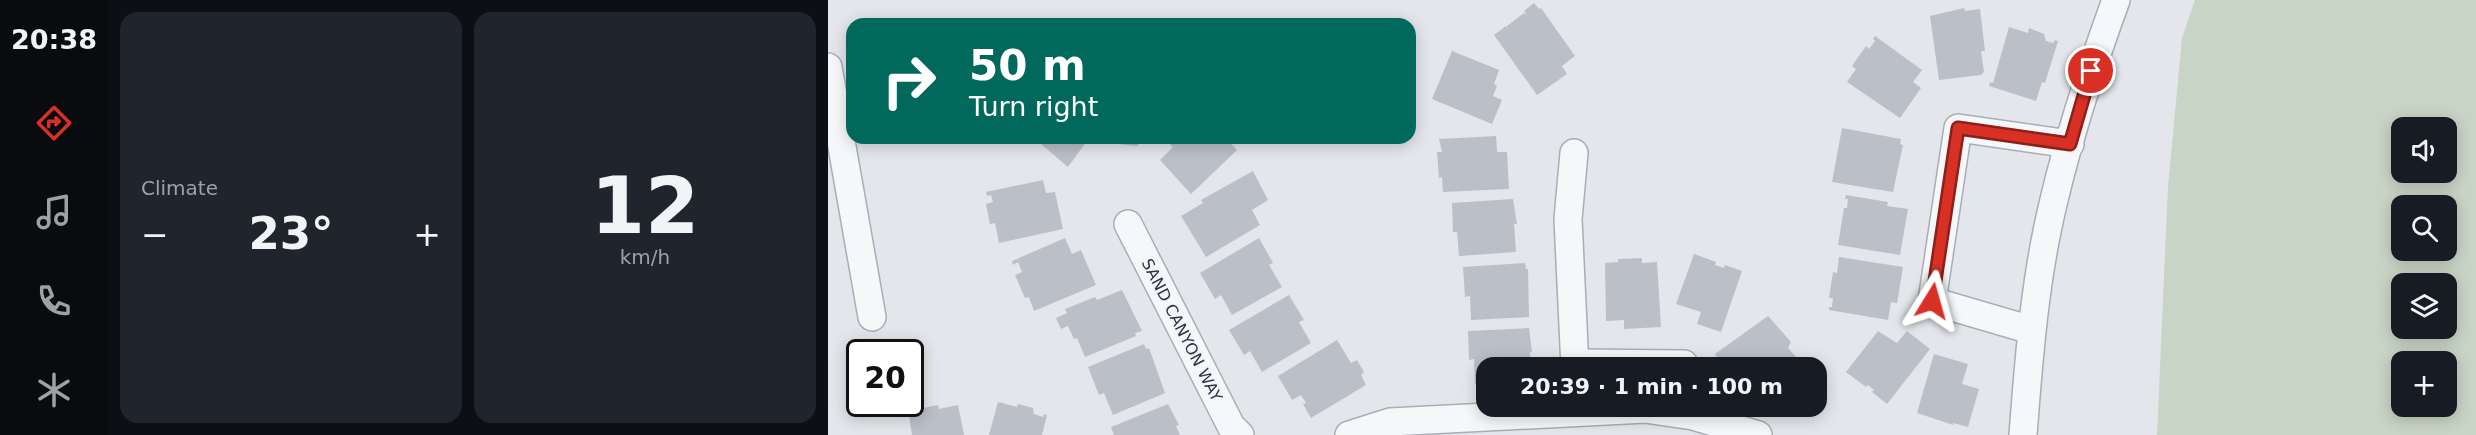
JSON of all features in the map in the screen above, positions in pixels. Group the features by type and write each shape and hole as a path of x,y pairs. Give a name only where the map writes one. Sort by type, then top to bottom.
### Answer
{"street":[{"path":"2023,435 2031,330 2054,201 2091,71 2116,0"},
{"path":"828,67 872,317"},
{"path":"2031,330 1932,301 1958,128 2070,144"},
{"path":"1574,153 1568,219 1575,357"},
{"name":"SAND CANYON WAY","path":"1128,224 1231,426 1240,435"},
{"path":"1349,435 1390,422 1476,417"},
{"path":"1708,417 1758,435"}],"green space":[{"path":"2195,0 2476,0 2476,435 2157,435 2168,187 2182,38"}],"building":[{"path":"1534,3 1539,9 1541,8 1575,56 1562,66 1567,74 1537,95 1494,35 1506,26 1508,29 1507,26 1524,13 1527,15 1524,11"},
{"path":"1964,8 1965,11 1980,9 1985,51 1981,51 1984,72 1981,75 1939,80 1930,16"},
{"path":"2009,27 2028,33 2029,28 2044,34 2046,41 2053,43 2055,40 2058,41 2045,83 2042,82 2036,101 1989,86 1990,82 1993,83"},
{"path":"1875,36 1922,70 1913,82 1921,88 1900,118 1847,82 1856,69 1852,66 1866,46 1869,49 1875,41 1873,39"},
{"path":"1452,51 1499,70 1493,96 1502,100 1492,124 1432,99"},
{"path":"1842,128 1901,139 1900,144 1903,145 1893,192 1832,182"},
{"path":"1496,136 1497,152 1507,152 1509,189 1443,192 1442,177 1439,178 1437,152 1442,152 1439,139"},
{"path":"1041,144 1085,144 1068,167"},
{"path":"1232,144 1237,150 1191,194 1160,160 1173,147 1170,145"},
{"path":"1253,171 1268,200 1252,210 1260,225 1206,257 1181,216 1203,203 1201,200"},
{"path":"1043,180 1046,193 1055,192 1063,229 999,243 995,223 990,224 986,204 993,202 991,195 987,196 986,192"},
{"path":"1846,195 1888,202 1887,206 1908,209 1900,255 1838,245 1844,208 1847,208"},
{"path":"1513,199 1517,224 1514,224 1516,252 1459,256 1457,232 1453,232 1452,203"},
{"path":"1065,238 1072,254 1081,250 1096,285 1034,311 1029,297 1025,298 1015,275 1022,272 1018,262 1013,265 1012,261"},
{"path":"1259,238 1273,263 1269,265 1282,287 1232,315 1221,295 1215,299 1200,273"},
{"path":"1694,254 1716,262 1715,265 1724,268 1725,265 1742,271 1721,332 1697,324 1701,312 1676,304"},
{"path":"1839,257 1903,267 1897,303 1891,302 1888,320 1829,310 1829,307 1832,307 1833,298 1829,298 1833,272 1837,273"},
{"path":"1642,258 1642,263 1657,262 1661,327 1624,329 1624,320 1606,321 1605,263 1618,262 1618,259"},
{"path":"1525,263 1528,269 1529,317 1471,320 1470,296 1465,297 1463,267"},
{"path":"1122,290 1142,331 1135,333 1136,336 1085,357 1077,338 1074,339 1068,326 1061,329 1056,318 1067,313 1065,309 1095,297 1097,300"},
{"path":"1289,295 1304,320 1299,322 1311,343 1262,372 1250,351 1244,355 1229,330"},
{"path":"1768,316 1791,342 1788,348 1796,357 1717,357 1715,354"},
{"path":"1529,328 1532,352 1530,352 1530,357 1476,357 1475,384 1474,359 1469,360 1468,331"},
{"path":"1878,331 1897,343 1907,331 1930,349 1887,404 1872,392 1874,390 1868,385 1866,387 1846,372"},
{"path":"1337,340 1351,363 1357,360 1364,372 1361,375 1366,385 1311,418 1301,395 1292,400 1278,376"},
{"path":"1144,344 1146,349 1149,348 1165,393 1113,415 1104,393 1099,395 1088,367"},
{"path":"1934,354 1968,364 1962,384 1979,389 1968,427 1953,423 1953,425 1917,413"},
{"path":"998,402 1017,407 1018,404 1033,408 1034,414 1043,417 1044,414 1047,415 1042,435 989,435"},
{"path":"1168,404 1179,425 1176,426 1180,435 1114,435 1111,427"},
{"path":"938,405 939,409 958,405 964,435 912,435 909,417 924,417 924,408"}],"route":[{"path":"1932,301 1958,128 2070,144 2091,71"}]}
